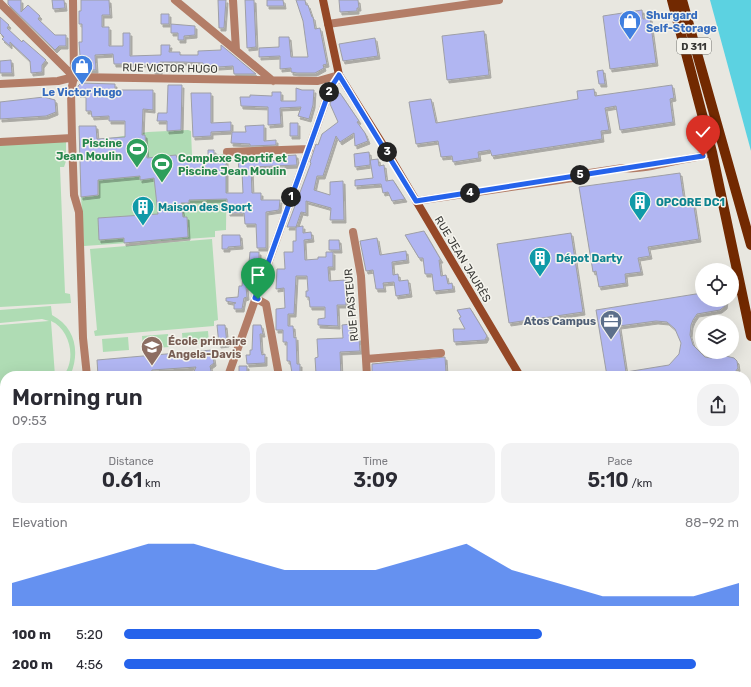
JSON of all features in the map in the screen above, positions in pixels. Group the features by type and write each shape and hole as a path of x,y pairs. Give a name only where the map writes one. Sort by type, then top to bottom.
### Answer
{"main road":[{"name":"D 311","path":"672,0 712,152 751,336"},
{"name":"D 311","path":"682,0 751,245"}],"street":[{"path":"73,0 74,77 71,91 74,195 79,212 82,338 86,371"},
{"path":"175,0 273,81"},
{"path":"233,0 236,50"},
{"name":"RUE JEAN JAURÈS","path":"322,0 339,75 517,371"},
{"path":"328,24 458,3 499,0"},
{"path":"0,3 74,77"},
{"path":"230,371 330,89 339,75"},
{"name":"RUE VICTOR HUGO","path":"0,84 58,81 74,77 318,81 339,75"},
{"path":"0,142 72,138"},
{"path":"227,152 309,149"},
{"path":"416,201 573,178 576,175 623,168 629,169 698,158 712,152"},
{"name":"RUE PASTEUR","path":"353,232 361,276 367,371"},
{"path":"255,298 266,304 278,371"},
{"path":"366,359 441,353"}],"green space":[{"name":"Complexe Sportif et Piscine Jean Moulin","path":"191,131 192,156 227,154 226,230 215,231 215,237 84,246 81,197 99,195 98,179 104,139 148,132"},
{"path":"66,136 66,161 64,167 60,167 65,293 70,294 71,303 0,307 0,140"},
{"path":"212,239 218,320 214,321 214,326 95,336 94,331 97,330 90,249"},
{"path":"51,306 52,315 66,326 74,340 75,357 72,371 66,371 70,362 67,338 58,325 51,321 55,371 0,371 0,325 49,321 42,319 0,323 0,310"},
{"path":"208,331 209,343 183,345 182,333"},
{"path":"168,334 169,347 143,349 142,336"},
{"path":"128,337 129,350 103,352 102,339"}],"water":[{"path":"710,0 751,0 751,151"}],"building":[{"path":"8,0 21,0 21,12 28,5 40,16 38,19 55,35 66,35 66,46 59,46 55,50 8,4"},
{"path":"52,0 64,0 65,8 53,9"},
{"path":"81,0 109,0 110,15 102,15 102,27 109,27 109,46 123,46 123,33 130,33 130,56 161,55 161,45 170,45 169,52 180,52 180,55 198,55 198,51 221,50 221,45 256,74 234,74 233,66 203,68 203,63 183,62 160,62 160,72 153,71 153,64 114,64 113,54 95,55 96,70 81,70 79,42 82,42 82,24 79,24 79,11 81,11"},
{"path":"218,0 226,0 224,28 219,28"},
{"path":"245,0 254,0 256,47 247,48"},
{"path":"267,0 283,0 284,6 267,6"},
{"path":"296,0 305,0 306,5 308,5 313,17 315,29 320,28 327,64 323,65 324,68 315,73 291,72 291,68 280,69 280,56 259,57 259,48 279,47 279,37 289,37 291,57 308,57 303,21"},
{"path":"339,0 358,0 359,8 357,8 357,11 340,12"},
{"name":"Shurgard Self-Storage","path":"642,10 643,19 650,18 656,63 610,69 603,16"},
{"path":"161,14 169,14 169,24 161,24"},
{"path":"0,17 9,25 7,28 22,42 23,40 46,60 42,65 42,72 31,73 30,61 10,42 10,46 2,39 4,37 0,33"},
{"path":"171,24 195,26 195,35 184,36 184,40 178,40 178,33 171,33"},
{"path":"484,31 489,75 447,80 442,36"},
{"path":"375,38 378,56 343,61 339,44"},
{"path":"11,60 12,73 0,73 0,61"},
{"path":"603,70 605,84 599,84 597,71"},
{"path":"81,83 115,84 115,90 153,90 153,110 143,109 142,135 145,135 147,158 176,155 178,160 208,159 208,150 214,150 214,159 226,159 226,193 243,193 242,172 239,172 238,158 268,156 268,161 280,160 280,156 296,155 297,165 251,167 252,193 261,193 261,200 280,200 279,210 266,212 266,248 257,248 256,224 245,224 244,213 228,213 227,199 189,200 189,203 181,203 183,217 187,217 188,237 124,243 124,238 99,240 98,218 158,214 154,178 140,180 140,176 98,180 98,195 81,197 79,126 96,126 97,139 125,137 125,121 109,121 109,116 92,117 91,111 86,111 86,94 78,94 78,86"},
{"path":"168,85 182,85 181,130 167,131 167,121 157,121 158,113 167,113"},
{"path":"672,85 674,98 670,99 673,122 620,130 616,106 605,108 609,130 601,131 602,139 492,156 490,150 478,152 479,158 453,162 452,156 441,157 438,141 416,144 409,102 431,99 436,123 578,99 577,91 594,89 595,96"},
{"path":"296,88 302,90 314,90 313,105 309,119 298,116 301,107 280,108 281,124 268,125 268,107 241,106 240,97 250,97 250,95 272,96 272,92 281,92 281,101 296,101"},
{"path":"191,93 211,93 211,123 231,122 231,131 211,132 211,136 193,137"},
{"path":"340,93 359,121 357,122 365,133 368,141 355,146 354,133 340,142 336,136 323,176 317,176 314,190 330,195 330,182 343,181 344,220 330,220 331,208 306,201 306,213 301,212 296,227 287,227 311,163 310,162 316,144 318,145 322,134 338,122 330,104 334,94"},
{"path":"44,97 55,100 56,112 46,116 0,119 0,102"},
{"path":"290,123 298,123 298,136 290,136"},
{"path":"264,125 264,141 276,140 276,145 250,146 250,144 231,143 232,132 246,132 245,126"},
{"path":"369,152 370,165 355,167 354,154"},
{"path":"378,159 379,166 384,165 386,181 393,180 405,199 392,201 388,192 383,193 381,184 355,186 355,180 373,178 370,160"},
{"name":"OPCORE DC1","path":"680,173 684,201 693,200 699,239 648,247 650,256 638,258 641,272 625,274 626,283 599,287 596,271 593,272 579,187"},
{"path":"303,226 303,233 311,232 312,239 304,240 305,260 326,257 326,252 333,252 333,267 328,267 329,281 346,280 346,305 337,305 338,326 318,325 318,319 325,318 325,307 310,307 309,297 306,297 306,291 308,291 307,276 296,276 294,314 288,314 288,326 293,326 294,338 296,337 297,364 300,364 300,371 292,371 290,361 287,361 287,342 283,342 283,330 276,330 276,309 285,308 284,288 276,289 277,269 285,269 284,252 293,252 293,241 296,241 296,227"},
{"path":"424,231 441,260 439,260 441,276 446,275 448,284 452,283 453,289 434,291 432,274 425,274 423,258 419,258 405,235"},
{"name":"Dépot Darty","path":"571,233 583,312 509,323 497,244"},
{"path":"222,235 240,235 241,246 222,249"},
{"path":"377,238 380,255 406,251 407,260 392,262 393,275 398,274 399,281 408,280 410,294 396,296 394,282 383,283 384,289 376,289 373,270 366,271 360,241"},
{"path":"329,240 339,240 340,250 329,250"},
{"path":"250,252 259,252 259,263 256,264 255,275 251,276 250,287 246,287 247,297 244,298 242,309 234,309 234,303 236,303 226,301 226,298 238,297 239,286 242,286 243,275 245,275 246,264 249,263"},
{"name":"Atos Campus","path":"695,294 695,307 724,307 720,310 695,315 691,325 690,335 695,347 695,359 735,359 737,361 738,368 736,371 632,371 669,365 679,354 681,343 675,329 667,322 656,321 619,326 626,371 606,371 596,310"},
{"path":"470,308 487,336 485,340 454,342 453,329 465,329 459,318 461,317 457,310"},
{"path":"351,324 351,338 359,338 360,351 340,352 341,371 316,371 315,358 318,357 317,339 343,338 342,325"},
{"path":"217,325 225,325 227,344 219,345"},
{"path":"253,325 261,325 263,334 260,334 261,350 262,355 265,354 265,363 247,364 246,355 250,355 250,350 252,350"},
{"path":"212,350 214,363 210,366 211,371 194,371 196,367 152,371 98,371 97,360"},
{"path":"445,357 446,371 372,371 372,364"},
{"path":"239,366 247,366 247,371 239,371"}],"place":[{"name":"Shurgard Self-Storage","path":"630,40"},
{"name":"Le Victor Hugo","path":"82,86"},
{"name":"Piscine Jean Moulin","path":"137,168"},
{"name":"Complexe Sportif et Piscine Jean Moulin","path":"162,184"},
{"name":"OPCORE DC1","path":"640,222"},
{"name":"Maison des Sport","path":"143,226"},
{"name":"Dépot Darty","path":"540,278"},
{"name":"Atos Campus","path":"611,340"},
{"name":"École primaire Angela-Davis","path":"152,366"}],"route":[{"path":"258,299 255,298 330,89 339,75 416,201 573,178 576,175 623,168 629,169 703,156"}]}
